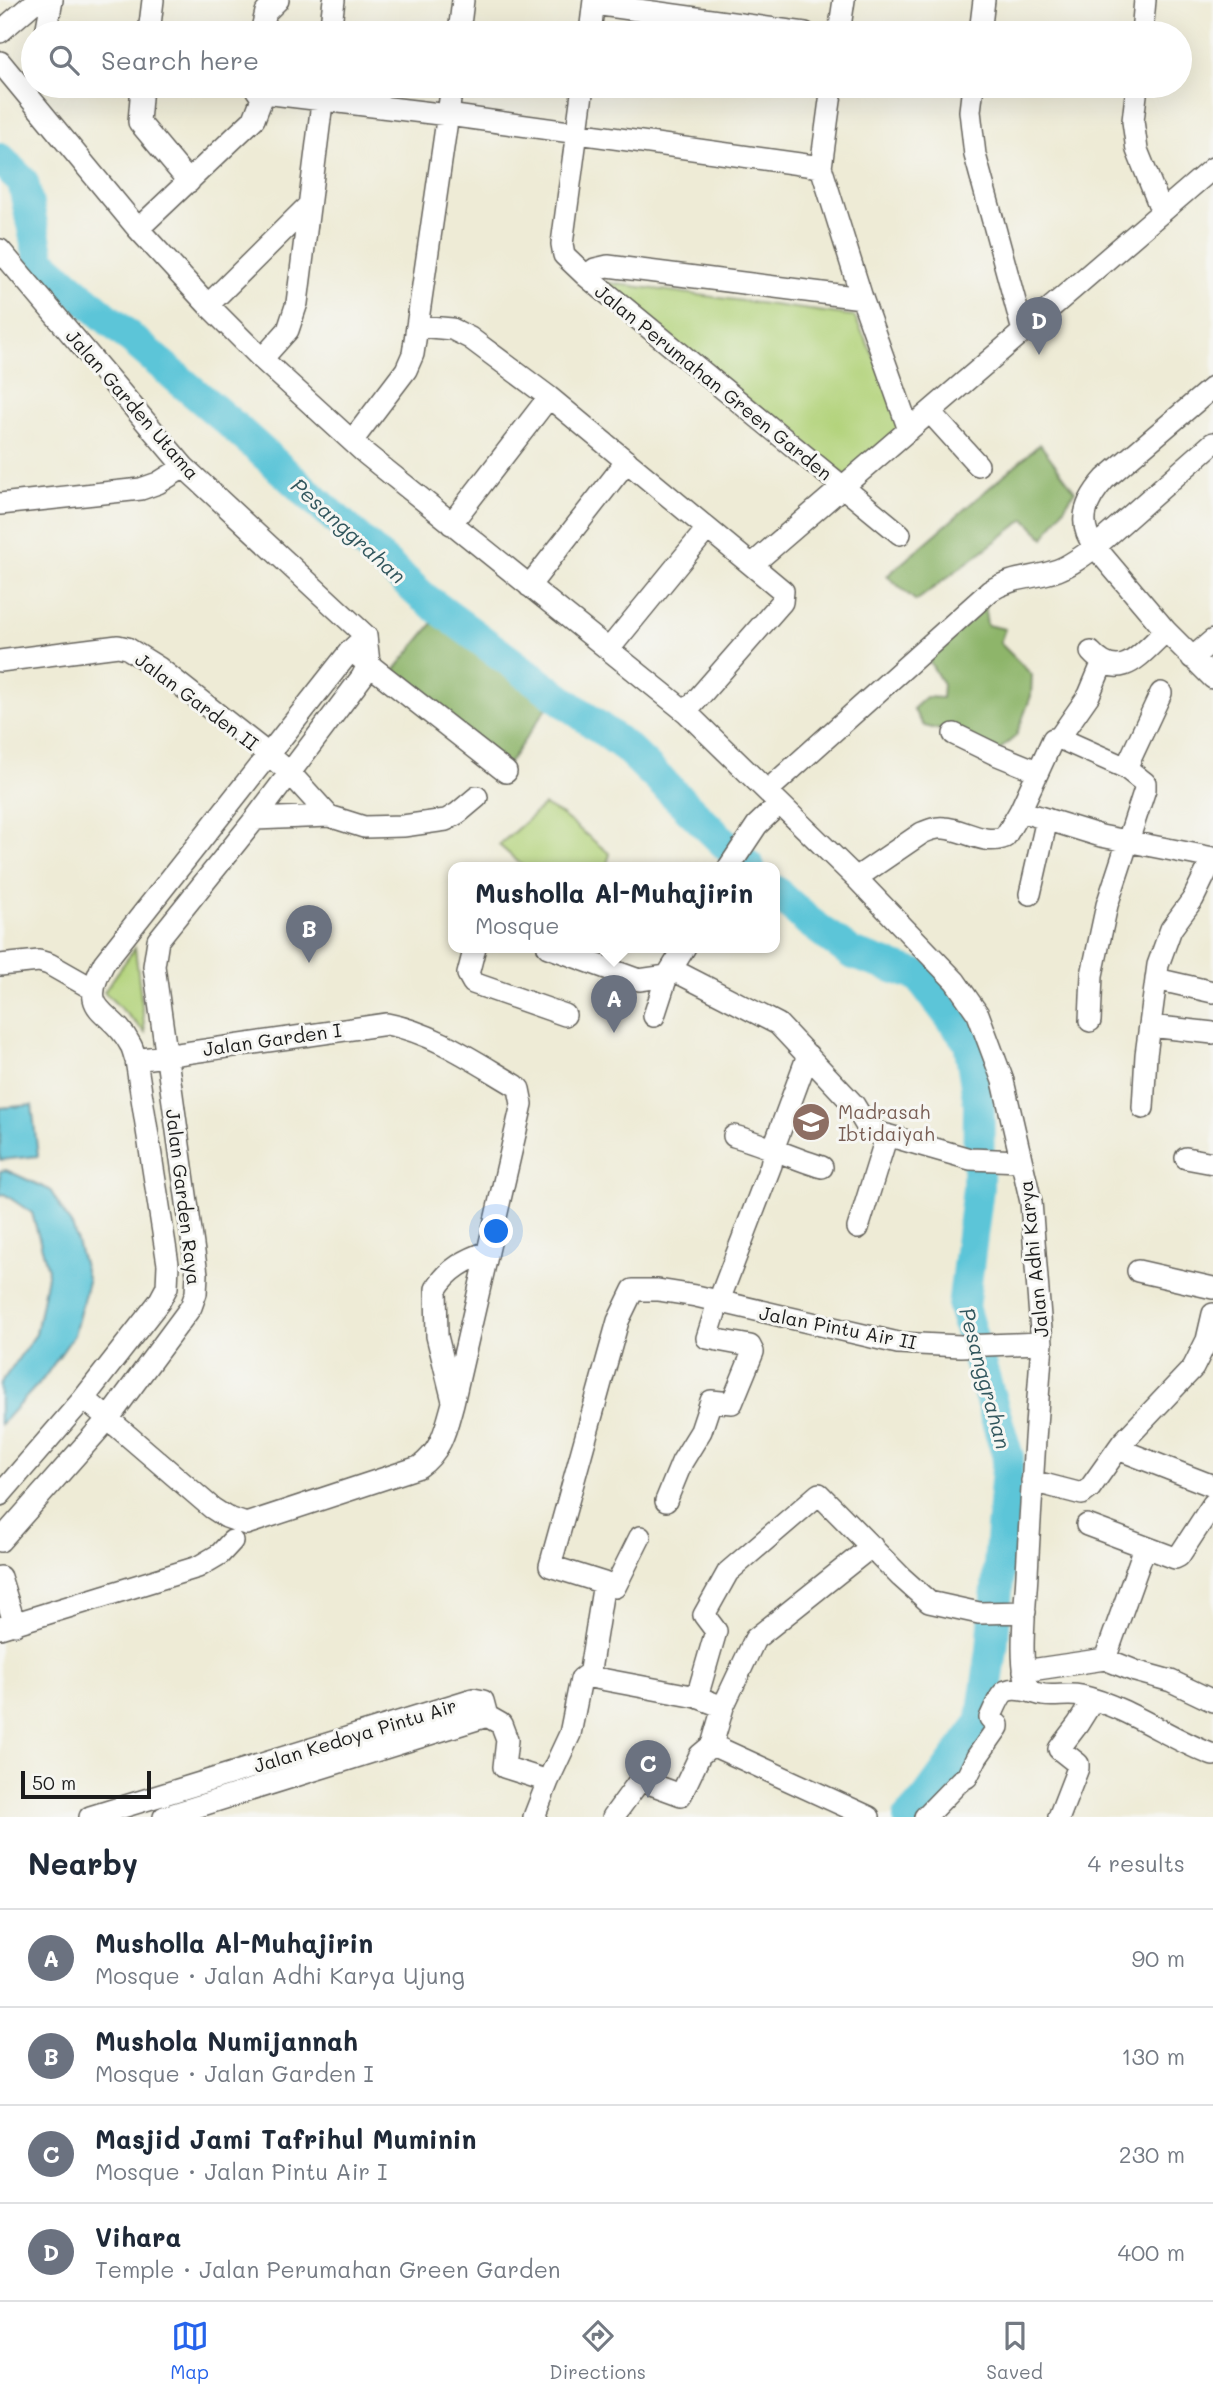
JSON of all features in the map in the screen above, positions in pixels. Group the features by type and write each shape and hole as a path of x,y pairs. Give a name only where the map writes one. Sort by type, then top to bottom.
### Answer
{"street":[{"path":"0,33 37,0"},
{"path":"49,21 52,0"},
{"path":"150,21 153,0"},
{"path":"264,21 266,12 278,0"},
{"path":"331,21 334,0"},
{"path":"460,21 463,0"},
{"path":"841,21 844,0"},
{"path":"981,21 984,0"},
{"path":"1143,21 1145,0"},
{"path":"592,21 594,2 713,10 757,21"},
{"path":"0,62 21,81"},
{"path":"39,98 138,229 262,359 352,441 450,524 687,712 773,797"},
{"path":"141,98 139,122 189,182"},
{"path":"138,229 254,119 258,98"},
{"path":"262,359 288,330 294,318 322,98"},
{"path":"351,98 448,115 821,166"},
{"path":"352,441 406,370 413,354 450,98"},
{"name":"Jalan Perumahan Green Garden","path":"581,98 562,244 564,255 586,276 900,534"},
{"path":"830,98 821,166 862,298 909,430"},
{"path":"972,98 970,111 975,155 1023,331"},
{"path":"1135,98 1133,121 1137,150 1162,212"},
{"name":"Jalan Perumahan Green Garden","path":"753,564 1213,168"},
{"path":"208,305 309,205"},
{"name":"Jalan Garden Utama","path":"0,250 184,467 366,636"},
{"name":"Jalan Perumahan Green Garden","path":"586,276 595,269 608,267 862,298"},
{"path":"418,326 452,329 470,338 549,397 781,589 784,594 782,602 687,712"},
{"path":"1213,387 1094,492 1087,505 1085,522 1086,536 1095,547 1166,631 1213,678"},
{"path":"450,524 549,397"},
{"path":"930,412 978,465"},
{"path":"732,862 773,797 990,591 1003,582 1059,570 1095,547 1213,443"},
{"path":"529,586 627,461"},
{"path":"0,504 141,488 158,483 184,467"},
{"path":"609,649 707,529"},
{"path":"1059,738 1089,695 1096,658 1119,667 1128,665 1166,631"},
{"path":"0,965 40,961 93,989 104,963 350,650 366,636"},
{"path":"135,925 158,940 255,819 362,677 369,663 366,636"},
{"path":"1192,658 1213,640"},
{"name":"Jalan Garden II","path":"0,661 118,646 127,648 159,668 269,755"},
{"path":"350,650 506,772"},
{"path":"1126,768 1161,693"},
{"path":"954,734 1037,771"},
{"path":"856,878 933,828 945,827 992,841 1004,837 1020,811 1053,739 1059,738 1126,768 1146,786 1107,905 1092,975 1090,1021"},
{"path":"269,755 290,773 329,816"},
{"path":"255,819 329,816 364,827 435,823 458,813 477,797"},
{"name":"Jalan Adhi Karya","path":"773,797 955,981 971,1001 985,1030 1003,1081 1013,1162 1031,1202 1042,1343 1032,1481 1015,1612 1027,1681"},
{"path":"1020,811 1126,842 1213,858 1193,899 1171,929 1158,965 1143,1108"},
{"path":"1030,894 1047,819"},
{"name":"Jalan Garden Raya","path":"0,1541 108,1419 195,1300 197,1274 190,1216 154,966 158,940"},
{"path":"473,953 468,974 473,983 565,1015"},
{"path":"565,953 639,980 670,973 778,1024 855,1105 869,1130 970,1159 1013,1162"},
{"path":"654,1016 670,973 682,953"},
{"path":"1156,979 1213,992"},
{"name":"Jalan Garden Raya","path":"0,1495 84,1398 165,1293 168,1264 136,1060 131,1044 100,1011 93,999 93,989"},
{"name":"Jalan Garden I","path":"136,1060 387,1024 409,1028 473,1060 519,1089 522,1104 488,1252"},
{"path":"1150,1026 1213,1033"},
{"path":"666,1501 682,1462 701,1431 708,1406 711,1401 732,1403 753,1352 750,1346 707,1338 808,1055"},
{"path":"858,1228 887,1135"},
{"path":"734,1136 822,1167"},
{"path":"1186,1158 1213,1163"},
{"path":"161,1222 190,1216"},
{"path":"84,1398 212,1508 226,1517 246,1524 419,1466 429,1460 441,1446 488,1252"},
{"path":"453,1403 437,1336 436,1289 453,1269 488,1252"},
{"path":"1138,1270 1213,1288"},
{"name":"Jalan Pintu Air II","path":"604,1583 550,1566 625,1303 633,1290 696,1296 898,1343 961,1346 1042,1343"},
{"path":"1032,1481 1082,1494 1090,1488 1118,1449 1194,1368 1208,1340 1213,1314"},
{"path":"1118,1449 1213,1486"},
{"path":"696,1697 716,1631 704,1615 728,1572 819,1494 929,1602 979,1613 1015,1612"},
{"path":"1087,1525 1172,1558 1180,1556 1213,1504"},
{"path":"589,1676 604,1583 615,1587 640,1537"},
{"path":"0,1577 7,1626 198,1567 220,1554 232,1541"},
{"path":"613,1817 640,1780 681,1795 700,1755 712,1745 723,1707 755,1639 872,1546"},
{"path":"1105,1660 1146,1547"},
{"path":"925,1817 967,1776 998,1727 990,1718 1005,1691 1027,1681 1105,1660 1171,1681 1213,1701"},
{"path":"534,1817 569,1734 581,1679 589,1676 696,1697 723,1707"},
{"path":"1027,1681 1042,1695 1069,1695 1093,1700 1213,1755"},
{"name":"Jalan Kedoya Pintu Air","path":"90,1817 473,1699 483,1701 487,1716 164,1817"},
{"path":"1059,1817 1078,1765 1059,1749 1093,1700"},
{"path":"487,1716 501,1724 507,1740 504,1767 548,1781"},
{"path":"712,1745 869,1817"}],"green space":[{"path":"595,281 854,316 906,422 848,478"},
{"path":"1040,444 1075,491 1044,538 1025,519 916,601 887,576"},
{"path":"984,603 987,625 1005,629 1000,643 1032,675 1031,696 1016,736 991,757 964,736 924,726 913,709 926,697 942,698 943,684 926,656"},
{"path":"436,619 550,703 504,770 393,672"},
{"path":"544,805 562,815 610,854 608,862 518,862 499,845"},
{"path":"135,948 145,1032 104,992"}],"water":[{"path":"32,1105 38,1156 0,1160 0,1108"},
{"path":"6,1170 50,1190 73,1228 88,1281 74,1335 43,1379 0,1425 0,1384 36,1334 48,1270 32,1213 4,1194 0,1195 0,1171"}],"waterway":[{"name":"Pesanggrahan","path":"0,159 23,182 40,261 230,423 423,597 627,748 744,862"},
{"name":"Pesanggrahan","path":"780,896 808,921 851,953 919,976 969,1042 979,1104 978,1188 963,1307 1008,1457 992,1650 981,1724 922,1805 909,1817"}],"place":[{"name":"Vihara","path":"1039,355"},
{"name":"Mushola Numijannah","path":"309,963"},
{"name":"Musholla Al-Muhajirin","path":"614,1033"},
{"name":"Madrasah Ibtidaiyah","path":"811,1122"},
{"name":"Masjid Jami Tafrihul Muminin","path":"648,1798"}]}
